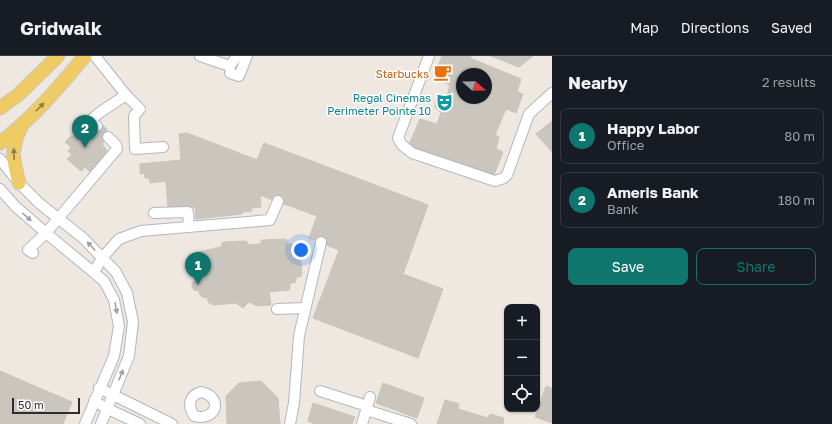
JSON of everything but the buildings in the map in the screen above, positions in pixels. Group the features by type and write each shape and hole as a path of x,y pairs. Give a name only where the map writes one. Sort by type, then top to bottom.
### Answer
{"main road":[{"path":"0,108 18,95 58,56"},
{"path":"0,143 22,125 57,90 86,56"},
{"path":"0,100 18,95"},
{"path":"19,183 14,164 13,152 14,143 22,125"}],"street":[{"path":"95,56 126,95 140,109 134,116 135,148 163,147"},
{"path":"200,56 230,66 237,56"},
{"path":"235,75 247,56"},
{"path":"429,56 398,138 402,145 412,153 495,181 504,178 507,175 529,114 552,93"},
{"path":"97,126 91,120 126,95"},
{"path":"93,104 99,113"},
{"path":"33,253 28,250 46,233 117,150 116,145 108,137"},
{"path":"0,159 19,183 39,203 83,238 116,272 127,293 133,322 129,356 102,424"},
{"path":"0,189 15,206 104,281 114,300 119,326 114,356 99,388 85,424"},
{"path":"94,272 102,258 119,239 141,230 270,220 278,201"},
{"path":"154,213 188,212 189,227"},
{"path":"290,424 294,403 299,336 304,308 321,242"},
{"path":"277,309 304,308"},
{"path":"99,388 112,396 172,424"},
{"path":"320,391 368,404 411,424"},
{"path":"94,401 140,424"},
{"path":"362,424 368,404"}],"tunnel":[{"path":"97,126 108,137"}],"place":[{"name":"Starbucks","path":"442,73"},
{"name":"Regal Cinemas Perimeter Pointe 10","path":"444,103"},
{"name":"Ameris Bank","path":"85,148"},
{"name":"Happy Labor","path":"198,285"}]}
